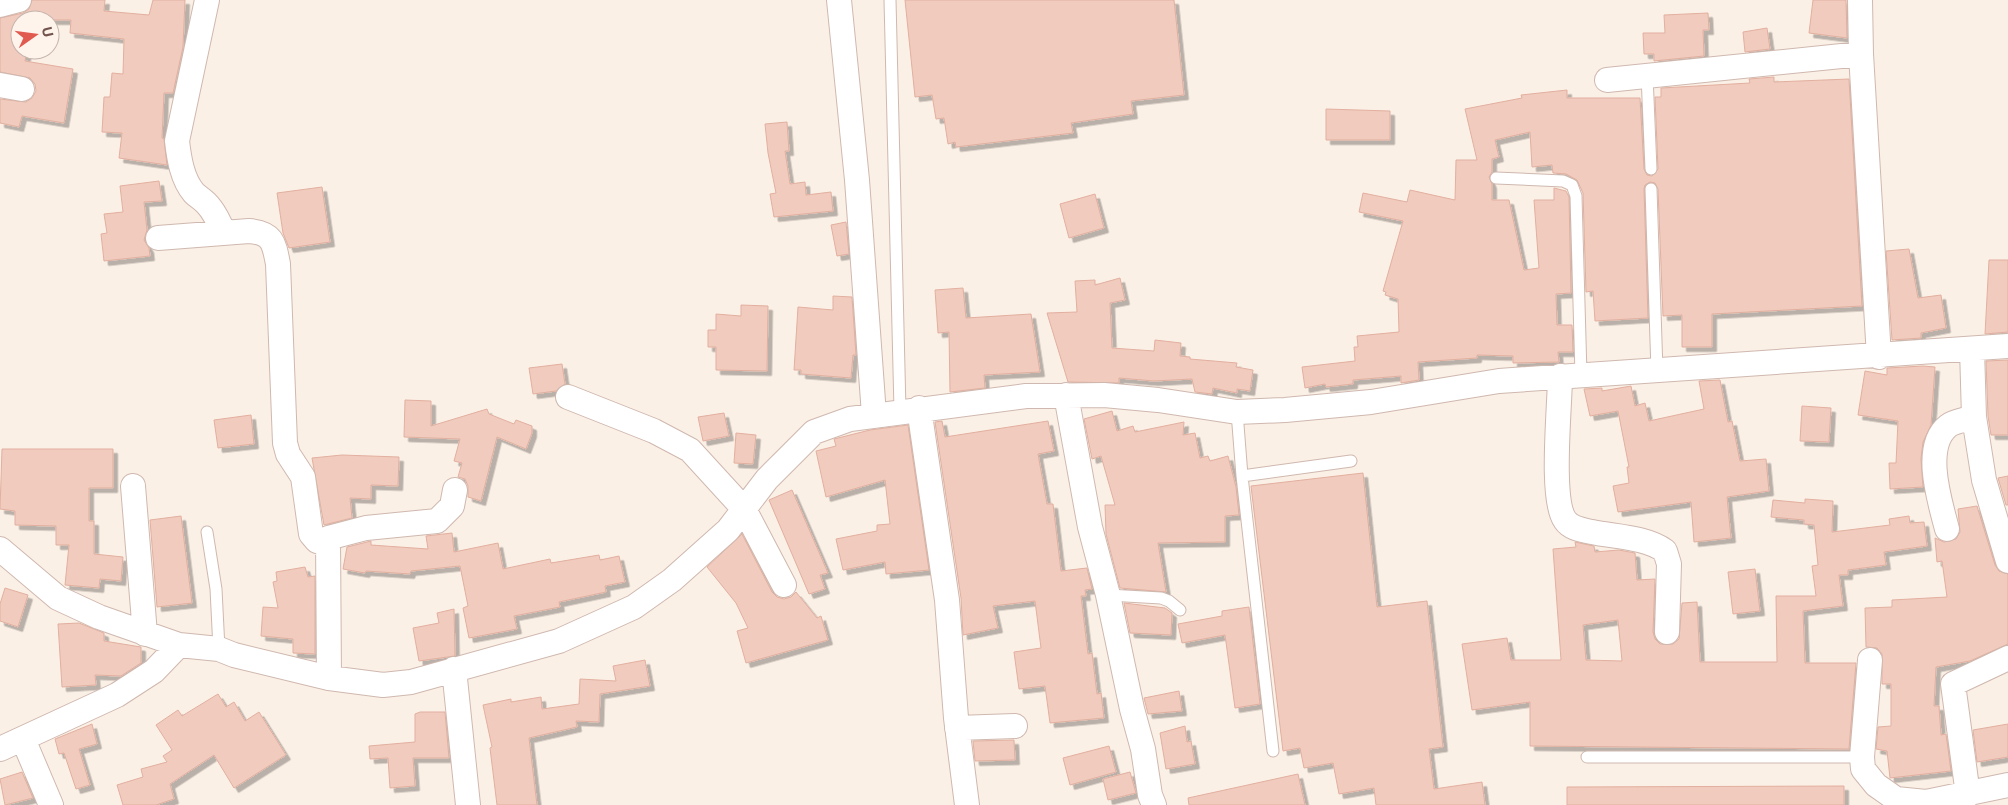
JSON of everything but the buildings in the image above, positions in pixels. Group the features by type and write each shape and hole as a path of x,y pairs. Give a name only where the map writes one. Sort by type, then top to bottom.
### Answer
{"street":[{"path":"0,5 18,0"},
{"path":"207,0 177,141 179,158 185,177 193,192 206,203 216,216 224,232"},
{"path":"839,0 858,180 874,415"},
{"path":"1860,0 1861,54 1879,357"},
{"path":"1607,80 1861,54"},
{"path":"158,238 224,232 262,232 273,242 278,264 285,443 288,454 303,477 311,534 317,541 327,544"},
{"path":"0,550 58,598 99,617 145,634 179,645 219,649 234,655 329,678 383,686 412,682 559,641 634,607 672,580 721,536 767,480 814,432 850,419 910,409 1026,396 1066,395 1104,395 1158,400 1237,412 1285,410 1371,402 1499,381 1879,357 2008,346"},
{"path":"1972,349 1974,418 1984,480 2008,561"},
{"path":"1571,376 1557,483 1558,503 1565,520 1576,528 1651,544 1665,552 1669,564 1667,632"},
{"path":"1066,395 1090,527 1108,595 1132,709 1143,749 1150,795 1154,805"},
{"path":"568,397 654,431 690,450 744,509 784,586"},
{"path":"910,409 947,600 957,728 967,805"},
{"path":"1947,529 1937,495 1936,443 1941,433 1950,424 1974,418"},
{"path":"133,486 145,634"},
{"path":"329,678 328,538 366,528 438,521 452,506 455,490"},
{"path":"0,749 117,695 154,671 179,645"},
{"path":"1968,795 1953,684 2008,658"},
{"path":"1870,660 1862,757 1863,769 1876,785 1896,799 1926,804 2008,785"},
{"path":"454,669 468,805"},
{"path":"957,728 1015,726"},
{"path":"23,740 51,805"}],"lane":[{"path":"890,0 910,409"},
{"path":"1647,75 1651,169"},
{"path":"1496,178 1563,181 1572,185 1576,196 1571,376"},
{"path":"1651,189 1656,371"},
{"path":"1237,412 1242,476 1273,750"},
{"path":"1242,476 1351,461"},
{"path":"207,532 216,589 219,649"},
{"path":"1108,595 1161,598 1169,601 1180,610"},
{"path":"1587,757 1862,757"}]}
